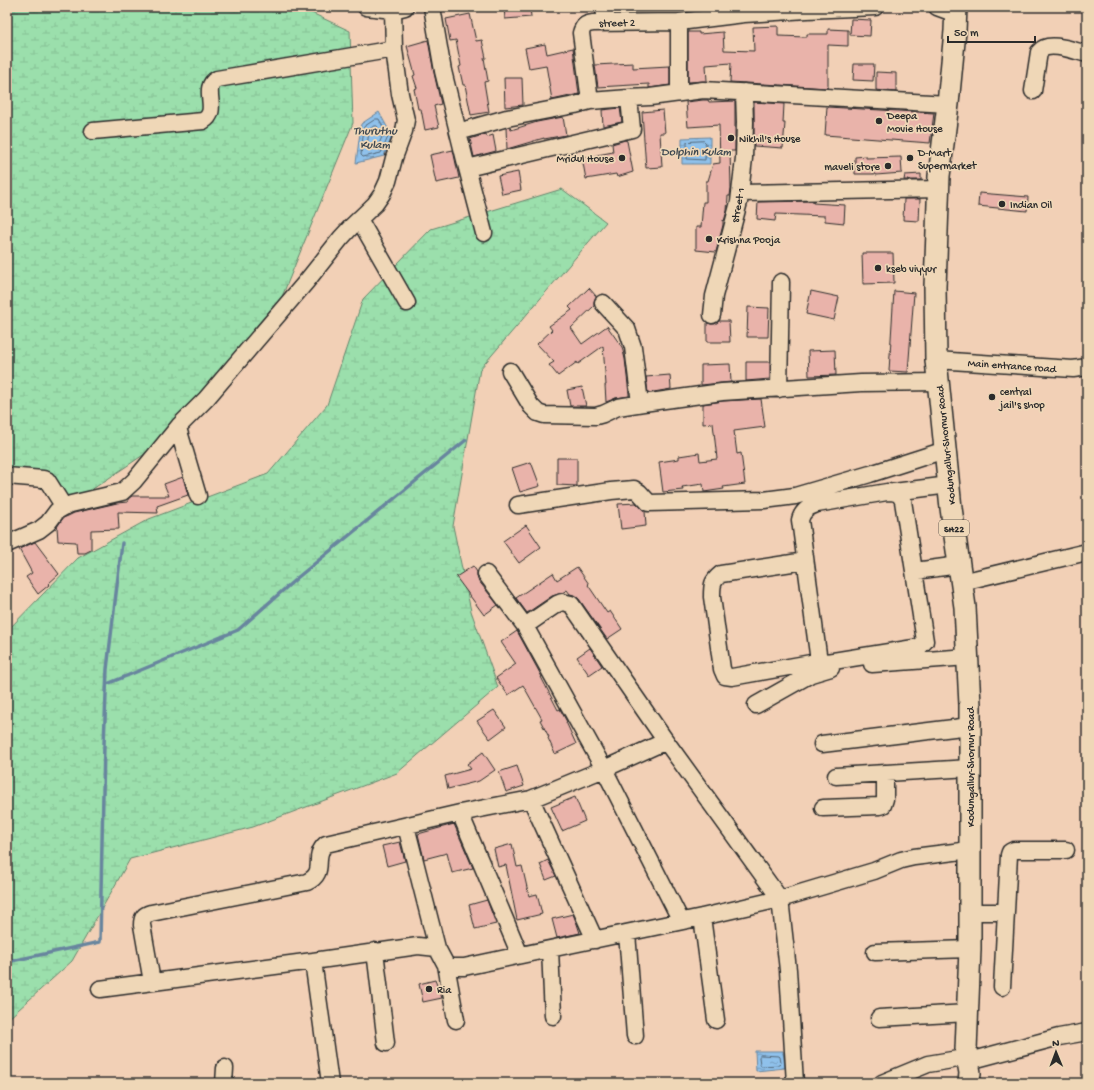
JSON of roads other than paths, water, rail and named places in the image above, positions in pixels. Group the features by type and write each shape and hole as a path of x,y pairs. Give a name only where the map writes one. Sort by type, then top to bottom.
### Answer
{"main road":[{"name":"Kodungallur-Shornur Road","path":"950,9 955,31 939,176 935,287 936,360 949,485 965,607 968,656 970,726 970,949 966,1056"},
{"name":"SH22","path":"958,1083 966,1056"},
{"name":"SH22","path":"966,1056 970,1073 969,1083"}],"street":[{"path":"7,544 40,530 48,523 57,511 64,507 122,492 134,481 178,428 206,399 306,282 341,238 375,204 382,194 388,181 406,120 400,94 394,49 399,8 366,7"},
{"path":"432,7 443,71 484,233"},
{"path":"603,7 608,22"},
{"name":"street 2","path":"590,101 581,33 586,24 608,22 679,22 745,11 875,7"},
{"path":"679,22 679,93"},
{"path":"1033,91 1039,52 1042,48 1053,46 1087,54"},
{"path":"92,131 203,121 208,119 210,115 210,86 212,81 217,79 394,49"},
{"path":"458,132 508,118 590,101 650,97 703,90 948,104"},
{"name":"street 1","path":"712,315 714,296 739,202 744,158 744,92"},
{"path":"467,168 632,129 630,98"},
{"path":"740,193 939,188"},
{"path":"359,219 407,303"},
{"path":"779,389 781,282"},
{"path":"603,303 627,329 633,346 640,403"},
{"name":"Main entrance road","path":"936,360 1073,369 1087,367"},
{"path":"510,371 531,406 538,413 544,416 596,416 618,408 640,403 722,392 861,383 939,382"},
{"path":"178,428 198,496"},
{"path":"518,505 634,489 639,492 649,503 764,500 795,496 945,450"},
{"path":"7,476 43,478 47,480 64,507"},
{"path":"822,661 819,659 818,654 805,561 800,520 801,515 804,511 817,504 887,492 949,485"},
{"path":"805,561 721,574 714,580 712,597 722,670 725,676 732,677 822,661 827,662 914,648 923,644 925,639 904,501 899,493 894,492"},
{"path":"915,571 961,574 1087,552"},
{"path":"486,574 525,626 604,769 681,921"},
{"path":"525,626 557,604 562,602 571,604 666,741 780,898 788,970 795,1083"},
{"path":"756,705 812,674 831,668 968,656"},
{"path":"822,744 970,726"},
{"path":"152,982 142,925 142,918 145,915 158,911 307,882 314,879 318,872 320,854 322,848 326,844 460,813 531,799 604,769 666,741"},
{"path":"836,776 970,768"},
{"path":"823,808 883,805 885,799 885,773"},
{"path":"531,799 595,940"},
{"path":"460,813 520,955"},
{"path":"406,826 437,948 446,965 456,1020"},
{"path":"446,965 452,967 464,967 702,917 780,898 874,871 901,860 970,850"},
{"path":"1002,987 1005,912 1010,852 1014,850 1066,850"},
{"path":"970,912 1005,912"},
{"path":"702,917 716,1020"},
{"path":"627,933 635,1036"},
{"path":"100,989 313,961 375,951 418,946 437,948"},
{"path":"550,949 553,1016"},
{"path":"875,952 970,949"},
{"path":"375,951 386,1043"},
{"path":"313,961 330,1083"},
{"path":"879,1018 968,1013"},
{"path":"882,1083 928,1064 1087,1032"}],"water":[{"name":"Thuruthu Kulam","path":"379,112 392,136 384,156 356,163 361,124"},
{"name":"Dolphin Kulam","path":"710,137 710,164 682,164 682,138"},
{"path":"755,1051 783,1051 785,1068 756,1071"}],"waterway":[{"path":"107,684 238,630 297,578 466,440"},
{"path":"7,962 100,942 107,669 122,543"}],"place":[{"name":"Deepa Movie House","path":"879,121"},
{"name":"Nikhil's House","path":"731,138"},
{"name":"Mridul House","path":"622,158"},
{"name":"D-Mart Supermarket","path":"910,158"},
{"name":"maveli store","path":"888,166"},
{"name":"Indian Oil","path":"1002,204"},
{"name":"Krishna Pooja","path":"709,239"},
{"name":"kseb viyyur","path":"878,268"},
{"name":"central jail's shop","path":"992,397"},
{"name":"Ria","path":"429,989"}]}
